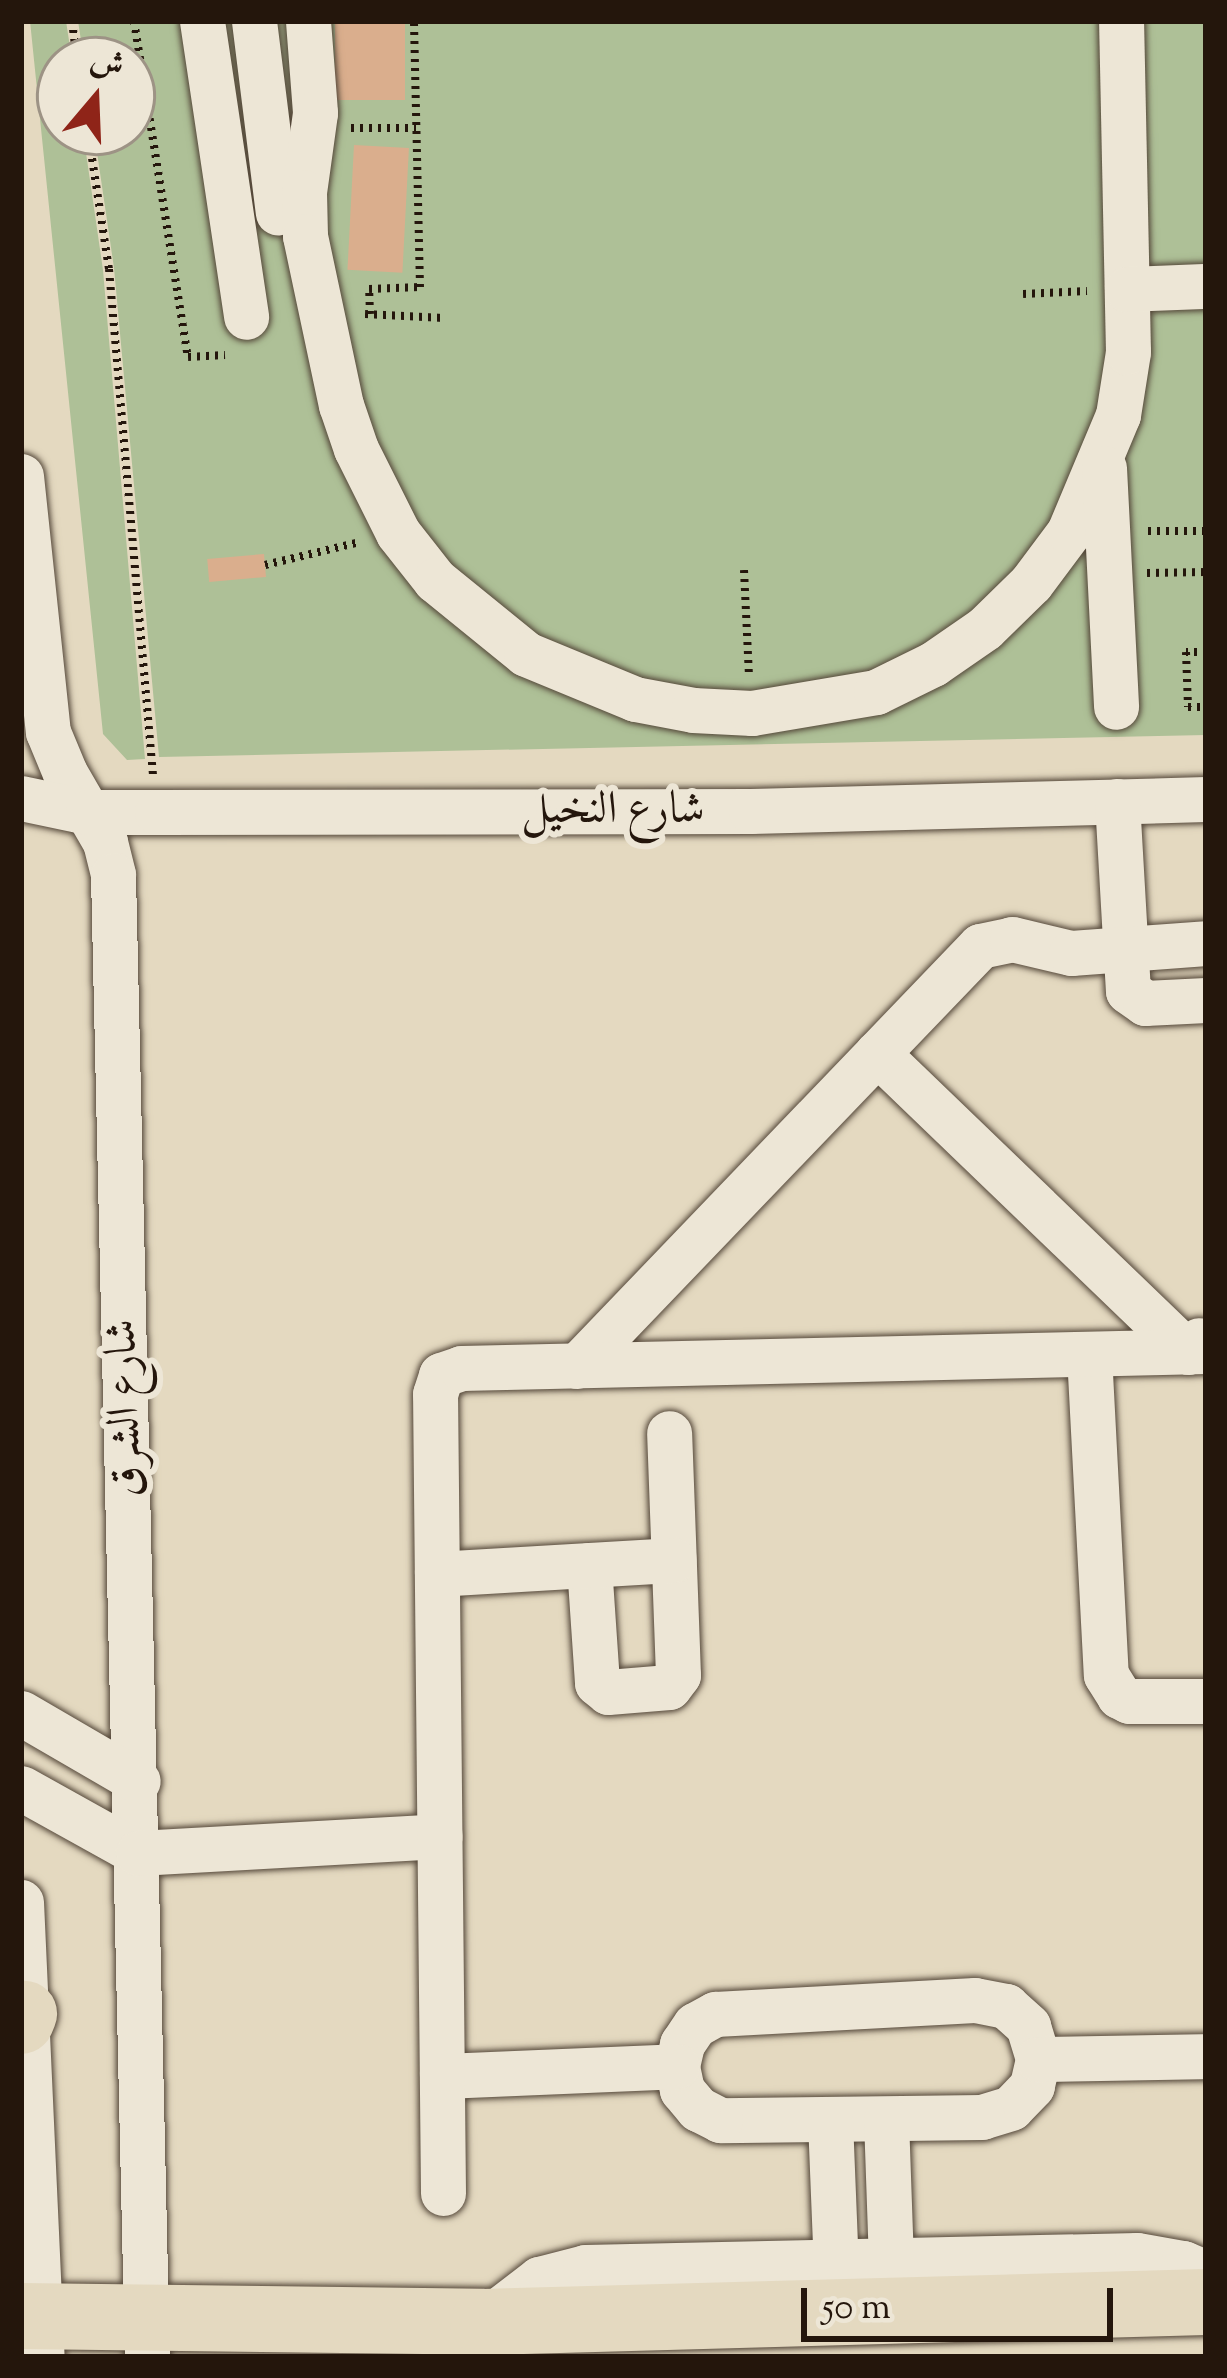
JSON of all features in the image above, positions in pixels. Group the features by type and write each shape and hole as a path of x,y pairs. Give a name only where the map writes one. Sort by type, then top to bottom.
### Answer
{"highway":[{"path":"36,2330 146,2339 859,2300 1206,2302"}],"street":[{"path":"202,21 231,219 238,336"},
{"path":"254,21 291,211 341,405 366,471 398,533 435,580 526,654 635,699 752,713 876,692 933,664 985,628 1031,583 1069,532 1118,416 1127,352 1121,21"},
{"path":"291,211 314,128 308,21"},
{"path":"231,219 291,211"},
{"path":"1127,289 1206,286"},
{"path":"1103,460 1116,707"},
{"name":"شارع الشرق","path":"21,476 48,732 105,842 113,875 146,2339"},
{"name":"شارع النخيل","path":"21,798 88,812 751,812 1206,799"},
{"path":"1118,801 1126,985 1138,1000 1206,1000"},
{"path":"577,1366 980,946 1012,939 1059,952 1206,943"},
{"path":"877,1053 1200,1345"},
{"path":"443,2193 435,1394 441,1375 461,1368 1089,1354 1200,1345"},
{"path":"1089,1354 1106,1675 1119,1696 1130,1701 1206,1700"},
{"path":"589,1564 597,1683 616,1692 669,1687 678,1676 669,1433"},
{"path":"437,1574 674,1560"},
{"path":"21,1713 137,1781"},
{"path":"21,1788 137,1853 440,1836"},
{"path":"21,1902 36,2330"},
{"path":"975,2000 1006,2006 1028,2026 1038,2059 1032,2086 1011,2108 982,2117 886,2119 720,2120 698,2110 682,2090 677,2066 682,2044 695,2025 715,2014 975,2000"},
{"path":"1038,2059 1206,2056"},
{"path":"442,2076 677,2066"},
{"path":"859,2300 886,2119"},
{"path":"830,2120 859,2300"},
{"path":"859,2300 1137,2255 1184,2263 1206,2273"}],"path":[{"path":"134,21 188,357 238,336"},
{"path":"370,314 369,289 420,287 414,21"},
{"path":"314,128 416,128"},
{"path":"92,156 109,269 157,812"},
{"path":"1023,294 1127,289"},
{"path":"1156,531 1206,531"},
{"path":"265,565 398,533"},
{"path":"744,570 752,713"},
{"path":"1109,574 1206,572"},
{"path":"1206,652 1186,652 1187,707 1206,707"}],"green space":[{"path":"30,21 66,21 68,36 36,36 36,80"},
{"path":"78,21 1206,21 1206,735 159,757 114,268 98,156 156,156 156,36 80,36"},
{"path":"44,156 86,156 103,270 145,759 127,760 103,734"}],"building":[{"path":"335,21 405,21 405,100 335,100"},
{"path":"354,145 409,148 402,273 347,270"},
{"path":"264,554 266,577 209,582 207,559"}]}
